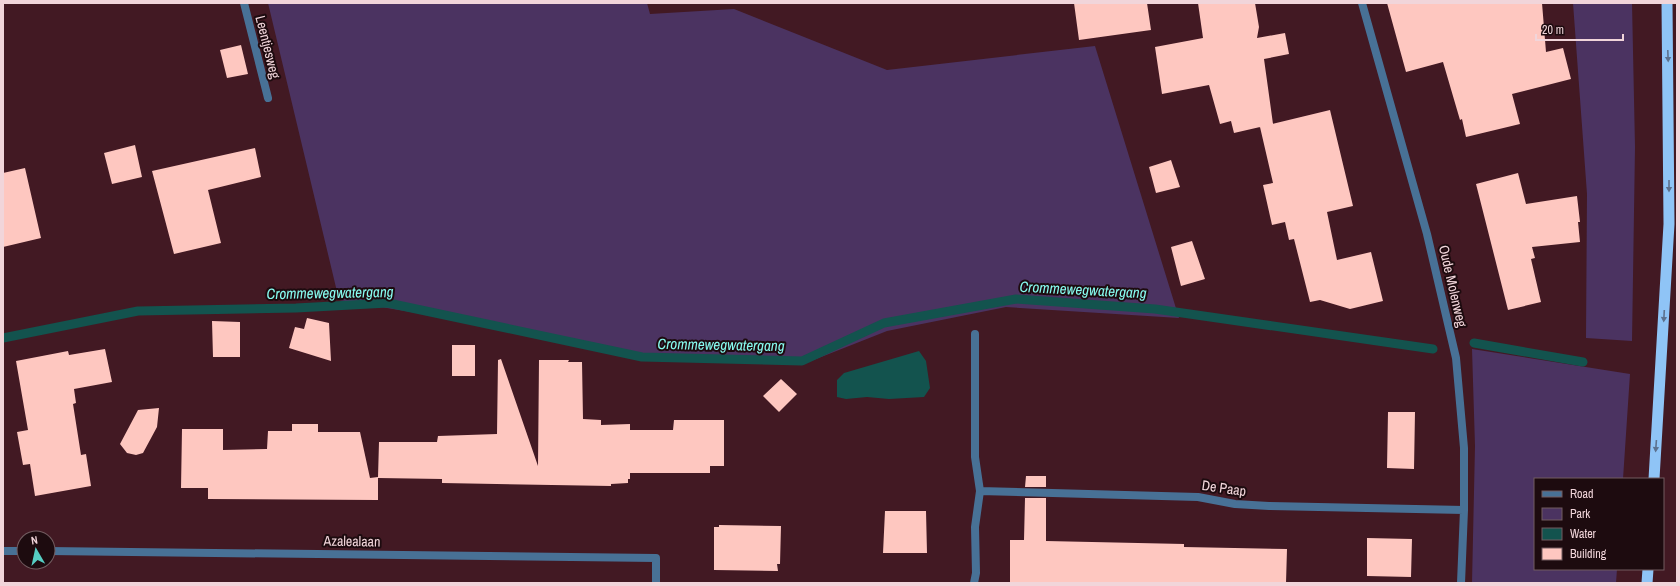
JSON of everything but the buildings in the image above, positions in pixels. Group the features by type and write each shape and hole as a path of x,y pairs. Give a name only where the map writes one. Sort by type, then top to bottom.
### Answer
{"highway":[{"path":"1654,478 1669,224 1666,3"},
{"path":"1647,583 1648,570"}],"street":[{"name":"Leentjesweg","path":"244,3 268,98"},
{"name":"Oude Molenweg","path":"1362,3 1427,234 1456,358 1464,448 1464,510 1461,583"},
{"path":"974,583 976,573 975,526 980,491 975,457 975,334"},
{"name":"De Paap","path":"980,491 1198,496 1235,504 1270,506 1464,510"},
{"path":"3,550 16,551"},
{"name":"Azalealaan","path":"56,551 656,558 656,583"}],"green space":[{"path":"268,3 647,3 650,14 734,9 887,70 1095,46 1179,318 1006,307 887,331 806,363 641,360 423,314 339,300"},
{"path":"1573,3 1632,3 1635,147 1632,341 1586,338 1587,194"},
{"path":"1472,349 1630,374 1623,478 1534,478 1534,570 1617,570 1616,583 1472,583 1475,446"}],"water":[{"path":"919,351 926,361 930,388 924,397 889,399 867,397 846,399 837,397 837,380 844,373"}],"waterway":[{"name":"Crommewegwatergang","path":"3,338 138,311 296,308 388,303 642,357 802,361 884,323 1016,299 1155,309 1433,349"},
{"name":"Crommewegwatergang","path":"1474,343 1583,362"}]}
